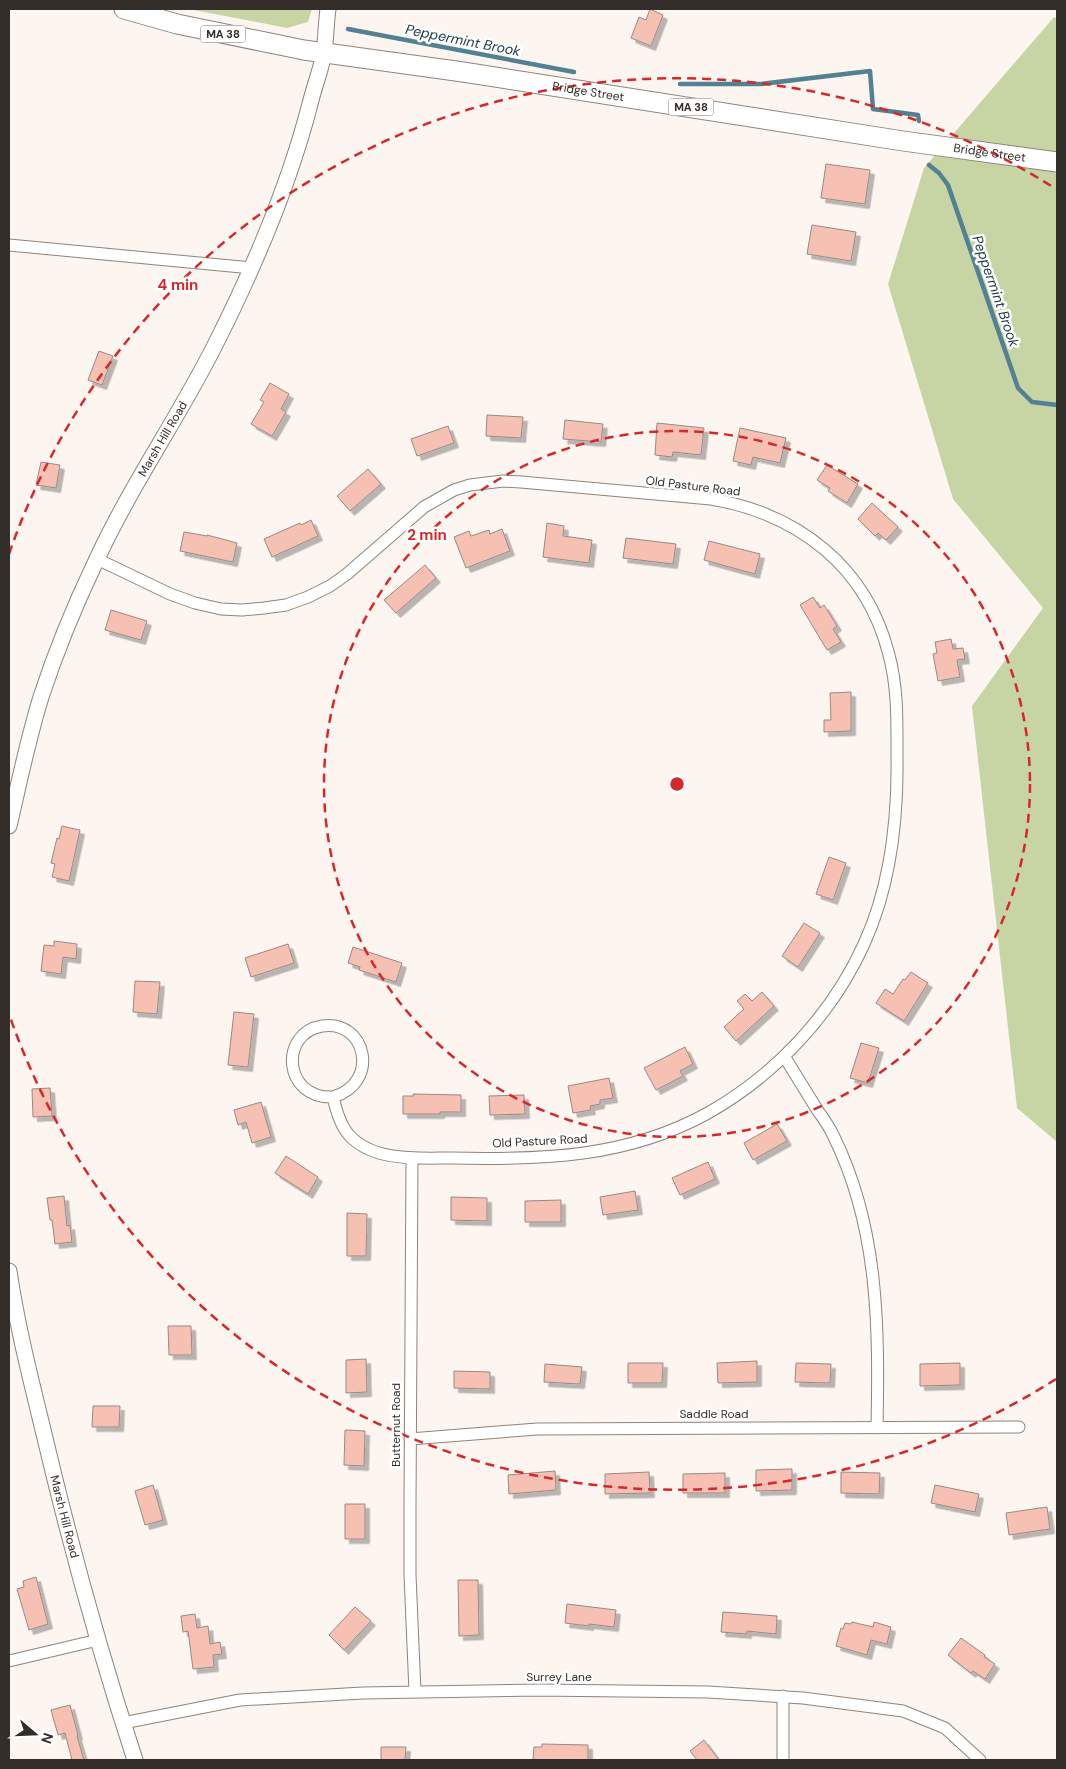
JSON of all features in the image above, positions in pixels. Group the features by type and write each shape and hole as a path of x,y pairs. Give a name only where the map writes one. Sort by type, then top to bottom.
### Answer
{"main road":[{"name":"Bridge Street","path":"124,9 177,24 324,53 462,72 903,141 1057,162"}],"street":[{"name":"Marsh Hill Road","path":"9,826 28,742 54,658 97,560 161,440 213,349 252,268 285,184 324,53 328,9"},
{"path":"9,245 252,268"},
{"name":"Old Pasture Road","path":"97,560 170,594 195,603 221,609 242,610 286,605 330,586 347,574 424,507 438,498 470,485 503,481 734,503 777,518 816,542 849,574 874,613 890,656 897,710 898,783 895,833 884,888 864,943 851,970 836,994 818,1018 767,1072 710,1111 672,1130 624,1146 552,1157 412,1158 380,1153 358,1143 348,1134 341,1123 333,1097"},
{"path":"322,1026 339,1028 354,1037 359,1044 363,1060 360,1077 355,1084 349,1090 333,1097 325,1097 308,1092 293,1071 293,1054 300,1039 322,1026"},
{"path":"784,1056 834,1136 854,1187 864,1224 870,1250 877,1316 877,1428"},
{"name":"Butternut Road","path":"412,1158 410,1575 415,1692"},
{"name":"Marsh Hill Road","path":"9,1271 16,1317 56,1484 98,1640 135,1760"},
{"name":"Saddle Road","path":"410,1439 547,1428 1019,1428"},
{"path":"9,1661 98,1640"},
{"name":"Surrey Lane","path":"123,1723 240,1700 363,1693 538,1690 708,1692 783,1696 903,1711 945,1728 980,1760"},
{"path":"783,1696 783,1760"}],"green space":[{"path":"189,9 312,9 308,22 287,28"},
{"path":"1054,17 1057,19 1057,1142 1017,1108 972,706 1043,608 953,499 888,284 924,168"}],"building":[{"path":"650,9 663,15 651,46 631,38 639,17 646,20"},
{"path":"826,164 870,170 865,204 821,198"},
{"path":"812,225 856,232 851,261 807,254"},
{"path":"99,351 113,356 102,385 88,380"},
{"path":"270,383 289,394 281,409 286,412 272,436 251,424 264,402 260,400"},
{"path":"487,415 523,417 521,438 486,436"},
{"path":"565,420 603,424 601,442 563,439"},
{"path":"657,423 704,428 701,455 673,452 672,457 655,455"},
{"path":"448,426 454,443 417,456 411,439"},
{"path":"740,428 786,438 780,463 753,457 751,465 733,461"},
{"path":"41,462 60,465 56,488 36,485"},
{"path":"827,465 858,484 847,503 828,491 830,488 817,480"},
{"path":"368,469 381,484 350,511 337,496"},
{"path":"872,503 898,527 886,540 878,533 875,536 858,519"},
{"path":"311,520 318,536 272,557 264,539"},
{"path":"547,523 564,526 563,536 592,540 589,563 543,557"},
{"path":"502,529 510,551 466,568 454,537 469,531 471,536 489,530 490,534"},
{"path":"184,532 207,535 237,543 233,562 180,551"},
{"path":"626,538 676,544 673,564 623,558"},
{"path":"709,541 760,554 755,574 704,560"},
{"path":"425,565 436,578 396,613 384,600"},
{"path":"813,597 820,608 824,605 837,626 833,629 841,642 827,650 800,605"},
{"path":"111,610 147,621 141,640 105,630"},
{"path":"951,639 953,649 963,648 965,659 957,660 960,677 938,681 933,654 937,653 935,642"},
{"path":"851,692 851,731 824,732 824,720 831,720 830,693"},
{"path":"62,826 80,830 69,881 52,877 55,864 51,863"},
{"path":"829,857 846,863 833,900 816,894"},
{"path":"804,923 820,933 798,967 782,956"},
{"path":"54,941 77,944 76,959 63,957 61,974 41,971 44,945 54,946"},
{"path":"288,944 294,963 251,977 245,958"},
{"path":"353,947 402,963 396,982 359,970 360,967 348,963"},
{"path":"911,972 928,983 904,1021 876,1003 885,989 893,994 903,979 905,980"},
{"path":"135,981 160,982 157,1014 133,1012"},
{"path":"762,992 774,1006 736,1041 724,1027 744,1009 737,1001 745,994 752,1001"},
{"path":"234,1012 254,1014 248,1067 228,1065"},
{"path":"861,1043 879,1048 868,1083 850,1078"},
{"path":"685,1047 693,1064 680,1071 683,1076 656,1090 644,1068"},
{"path":"609,1078 613,1098 600,1100 600,1104 590,1106 591,1110 573,1113 568,1086"},
{"path":"50,1088 52,1116 33,1117 32,1089"},
{"path":"413,1094 461,1095 461,1112 403,1114 403,1096 414,1096"},
{"path":"524,1095 525,1114 490,1115 489,1096"},
{"path":"261,1102 271,1137 252,1143 246,1122 238,1125 234,1110"},
{"path":"777,1124 787,1141 753,1160 744,1143"},
{"path":"286,1156 318,1177 308,1194 275,1173"},
{"path":"708,1162 715,1179 680,1195 672,1178"},
{"path":"635,1191 638,1210 603,1215 600,1197"},
{"path":"64,1196 67,1226 70,1225 72,1242 55,1244 47,1198"},
{"path":"451,1197 487,1198 487,1221 451,1220"},
{"path":"561,1200 561,1222 525,1222 525,1201"},
{"path":"347,1213 367,1214 366,1256 347,1256"},
{"path":"168,1326 191,1326 192,1355 169,1355"},
{"path":"366,1359 367,1392 346,1393 346,1360"},
{"path":"757,1361 757,1382 718,1383 717,1363"},
{"path":"628,1363 663,1363 662,1383 628,1383"},
{"path":"796,1363 831,1364 830,1383 795,1382"},
{"path":"960,1363 960,1385 920,1386 920,1364"},
{"path":"545,1364 582,1367 580,1384 544,1382"},
{"path":"454,1371 490,1372 490,1389 454,1388"},
{"path":"93,1406 120,1406 119,1427 92,1427"},
{"path":"345,1430 365,1431 364,1466 344,1465"},
{"path":"792,1469 792,1490 756,1491 756,1470"},
{"path":"555,1471 556,1490 509,1494 508,1475"},
{"path":"649,1472 650,1493 605,1494 605,1474"},
{"path":"841,1472 880,1473 879,1494 841,1493"},
{"path":"725,1473 725,1493 683,1493 683,1474"},
{"path":"153,1485 163,1520 145,1525 135,1491"},
{"path":"935,1485 979,1494 975,1512 931,1503"},
{"path":"345,1504 365,1504 365,1539 345,1539"},
{"path":"1047,1507 1050,1529 1009,1535 1006,1513"},
{"path":"36,1577 48,1624 29,1630 17,1589 24,1587 23,1581"},
{"path":"458,1580 478,1580 479,1635 459,1636"},
{"path":"567,1604 616,1610 614,1627 565,1623"},
{"path":"355,1607 371,1621 344,1650 329,1635"},
{"path":"723,1612 777,1616 776,1634 747,1631 747,1634 721,1632"},
{"path":"195,1614 197,1628 208,1626 210,1644 220,1642 222,1654 213,1655 214,1667 193,1669 188,1631 183,1632 181,1616"},
{"path":"852,1622 873,1627 874,1622 891,1627 887,1644 871,1640 867,1655 836,1646 841,1628 843,1629 845,1623 851,1624"},
{"path":"961,1638 995,1664 985,1679 973,1671 971,1673 948,1655"},
{"path":"70,1705 84,1760 72,1760 65,1733 58,1735 51,1710"},
{"path":"704,1740 719,1760 697,1760 690,1751"},
{"path":"542,1744 588,1745 588,1760 533,1760 534,1747 542,1747"},
{"path":"381,1747 406,1747 405,1760 381,1760"}],"waterway":[{"name":"Peppermint Brook","path":"348,29 574,72"},
{"name":"Peppermint Brook","path":"680,84 761,84 870,71 873,109 918,115 919,121"},
{"name":"Peppermint Brook","path":"929,165 939,173 948,185 1018,388 1032,402 1057,405"}]}
